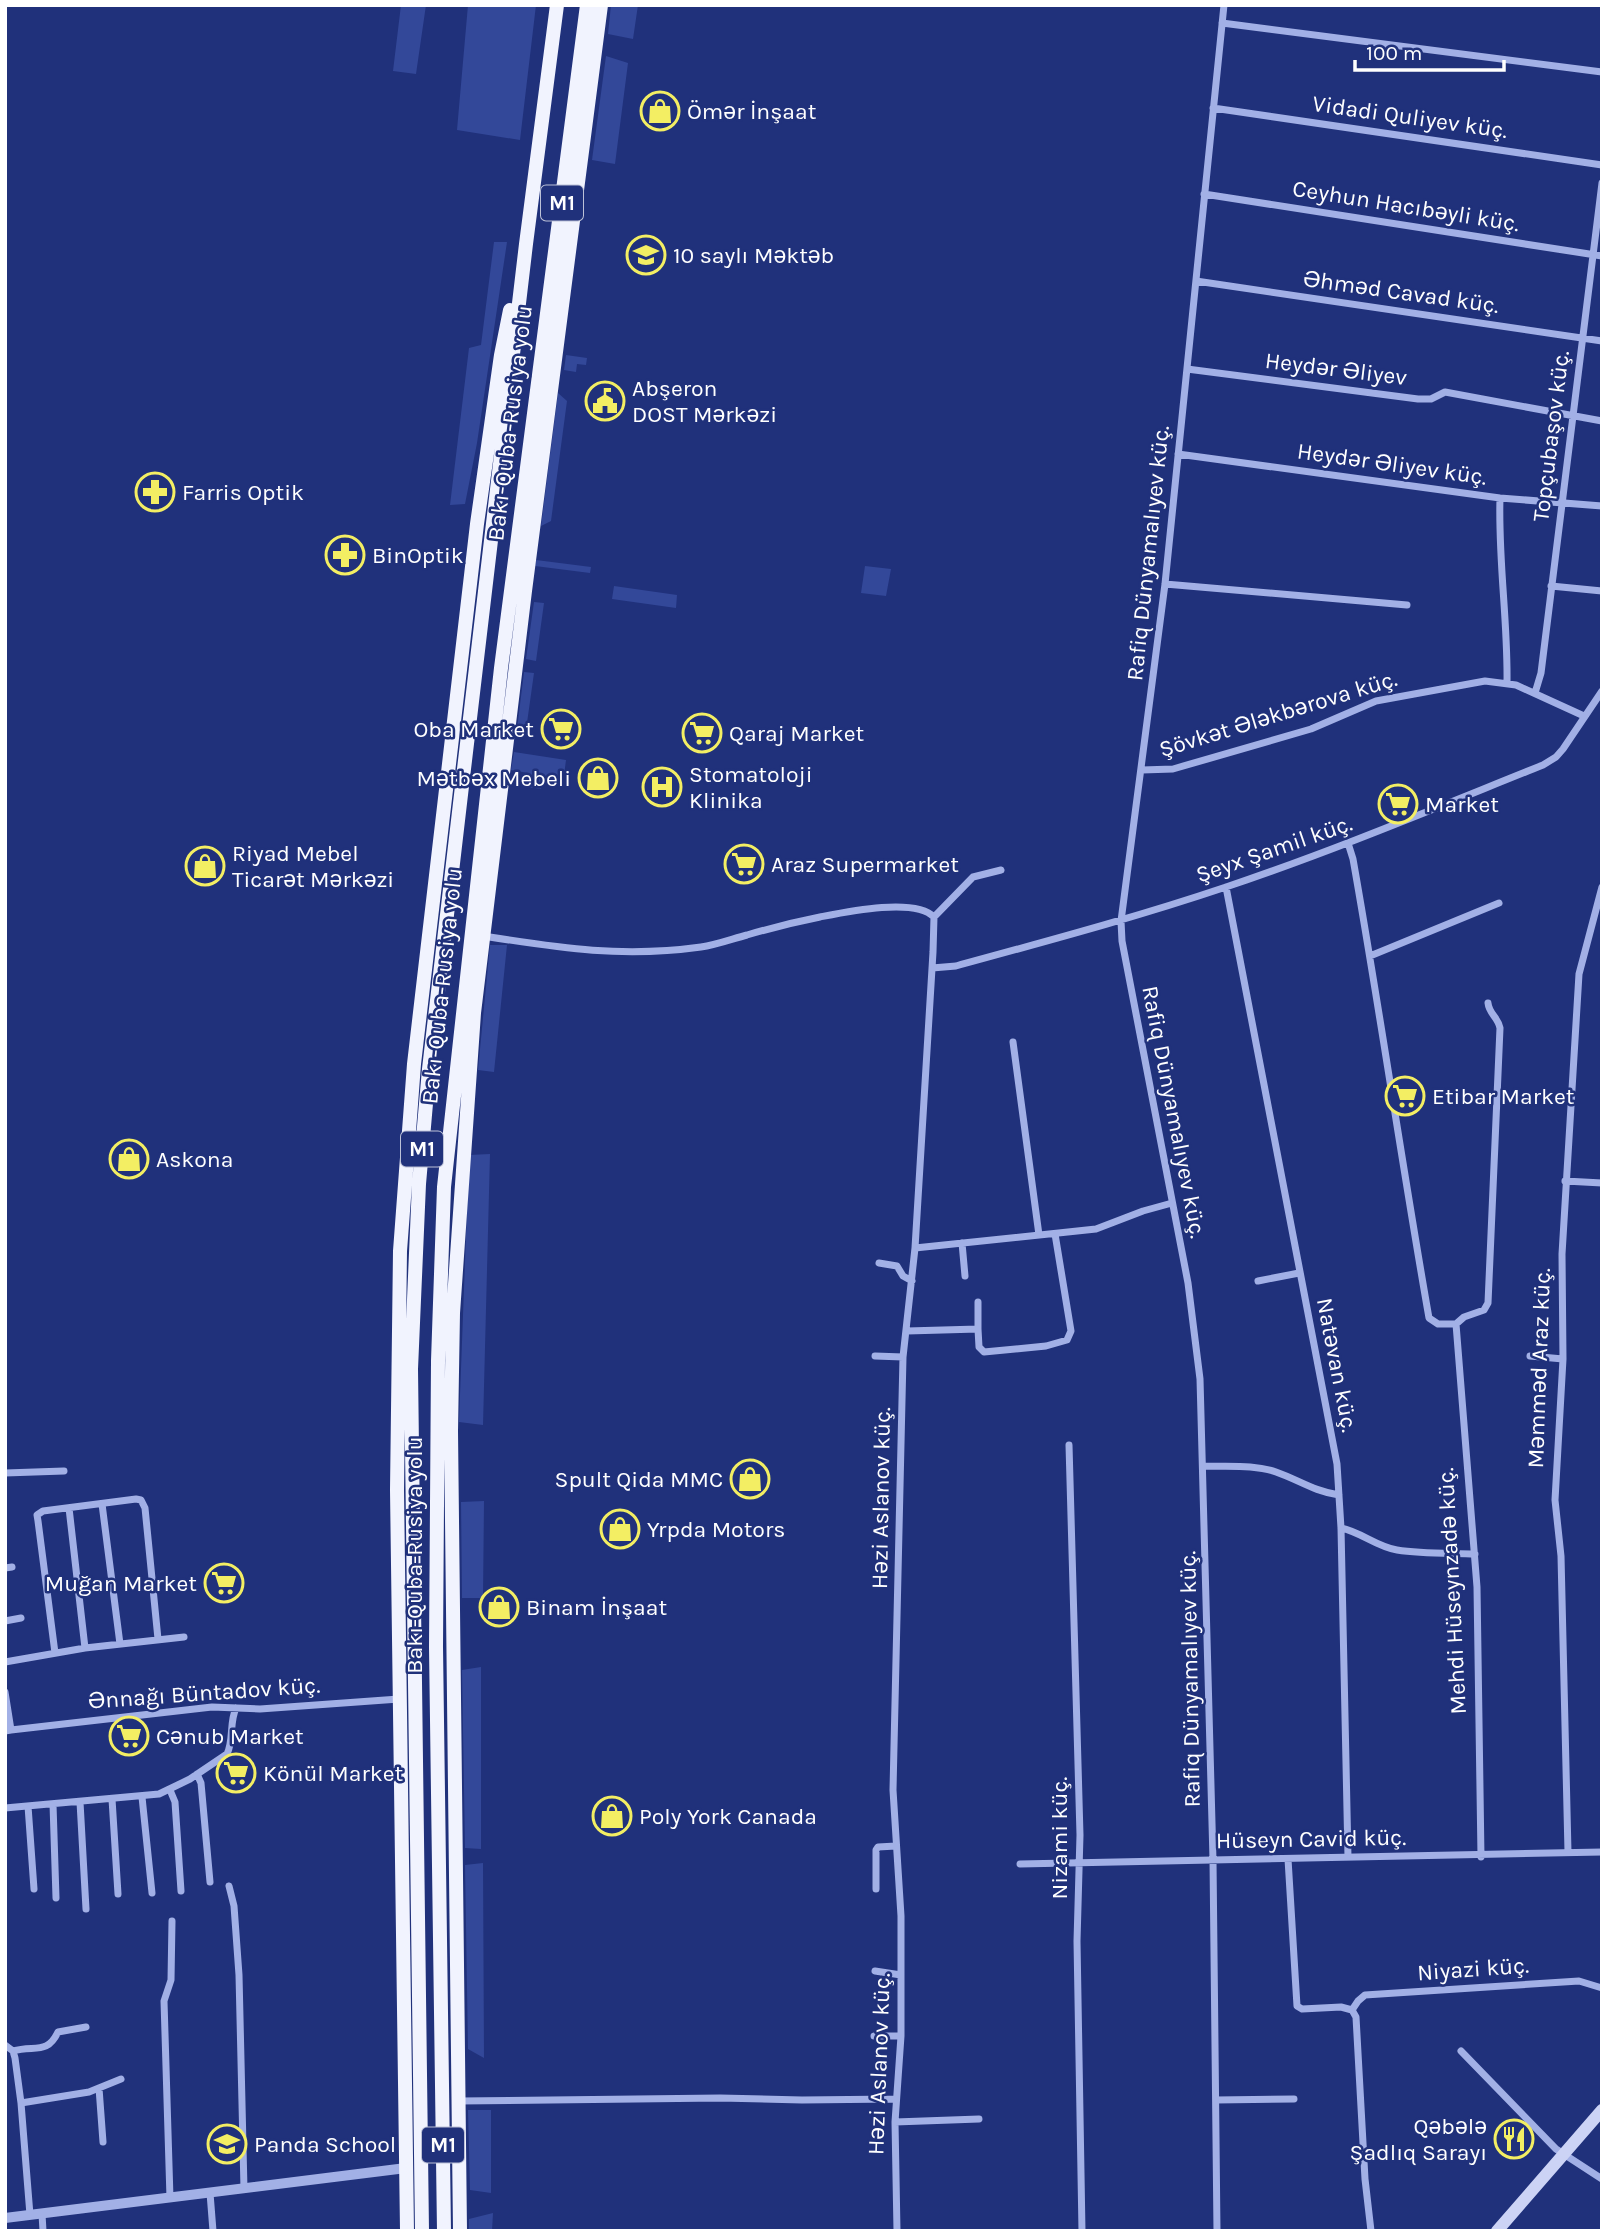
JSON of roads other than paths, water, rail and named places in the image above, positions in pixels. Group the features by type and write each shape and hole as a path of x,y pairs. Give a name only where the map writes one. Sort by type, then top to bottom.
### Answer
{"highway":[{"name":"Bakı-Quba-Rusiya yolu","path":"422,2231 411,1369 416,1246 429,1069 526,244 557,5"},
{"name":"Bakı-Quba-Rusiya yolu","path":"444,2231 436,1647 438,1361 444,1187 501,668 587,5"},
{"path":"460,2231 450,1493 453,1326 468,1077 483,936 601,5"},
{"path":"407,2231 397,1490 401,1230 414,1064 477,524 505,334 526,244"}],"main road":[{"path":"1497,2231 1602,2110"}],"street":[{"name":"Rafiq Dünyamalıyev küç.","path":"1217,2231 1213,1860 1204,1466 1197,1339 1122,942 1121,921 1165,584 1224,5"},
{"path":"1222,23 1602,72"},
{"name":"Vidadi Quliyev küç.","path":"1213,108 1602,165"},
{"name":"Topçubaşov küç.","path":"1535,693 1541,673 1602,183"},
{"name":"Ceyhun Hacıbəyli küç.","path":"1204,194 1602,256"},
{"name":"Əhməd Cavad küç.","path":"1196,281 1602,341"},
{"name":"Heydər Əliyev","path":"1187,369 1418,400 1445,392 1602,421"},
{"name":"Heydər Əliyev küç.","path":"1178,454 1500,498 1602,506"},
{"path":"1500,498 1499,537 1507,683"},
{"path":"1165,584 1407,605"},
{"path":"1551,586 1602,591"},
{"name":"Şövkət Ələkbərova küç.","path":"1142,770 1172,769 1311,729 1376,701 1485,681 1507,683 1584,716"},
{"name":"Şeyx Şamil küç.","path":"932,968 956,967 1121,921 1226,887 1348,843 1550,762 1563,749 1602,691"},
{"path":"1348,843 1370,956 1429,1318 1438,1324 1456,1324 1464,1317 1484,1310 1488,1303 1500,1028 1499,1022 1488,1011 1488,1003"},
{"path":"483,936 568,949 630,953 704,946 787,923 851,911 903,907 922,909 934,917 973,877 1001,870"},
{"name":"Natəvan küç.","path":"1226,887 1331,1428 1341,1528 1349,1857"},
{"name":"Məmməd Araz küç.","path":"1568,1852 1561,1556 1555,1500 1563,1359 1562,1254 1579,974 1602,887"},
{"path":"1370,956 1499,903"},
{"name":"Həzi Aslanov küç.","path":"897,2231 895,2099 901,2036 901,1916 893,1747 903,1357 915,1248 934,917"},
{"path":"1013,1042 1040,1235"},
{"path":"1565,1181 1602,1183"},
{"path":"915,1248 1107,1226 1143,1211 1172,1203"},
{"path":"978,1302 979,1347 984,1352 1046,1346 1067,1340 1071,1331 1055,1234"},
{"path":"962,1243 965,1276"},
{"path":"879,1263 897,1266 903,1276 912,1281"},
{"path":"1258,1281 1299,1273"},
{"name":"Mehdi Hüseynzadə küç.","path":"1456,1324 1477,1587 1481,1857"},
{"path":"907,1332 978,1329"},
{"path":"874,1356 903,1357"},
{"path":"1530,1356 1563,1359"},
{"name":"Nizami küç.","path":"1069,1445 1080,1864 1077,1941 1082,2231"},
{"path":"1204,1466 1255,1468 1276,1472 1309,1488 1339,1495"},
{"path":"5,1473 64,1471"},
{"path":"55,1653 37,1515 43,1511 102,1503 136,1499 143,1504 159,1639"},
{"path":"102,1503 120,1644"},
{"path":"69,1508 85,1648"},
{"path":"1341,1528 1355,1531 1398,1550 1475,1554"},
{"path":"5,1621 21,1618"},
{"path":"5,1662 85,1648 184,1637"},
{"path":"5,1692 8,1731"},
{"name":"Ənnağı Büntadov küç.","path":"8,1731 212,1707 260,1709 400,1699"},
{"path":"5,1808 142,1797 170,1790 227,1754 236,1708"},
{"path":"197,1774 201,1783 210,1882"},
{"path":"170,1790 175,1802 181,1891"},
{"path":"142,1797 152,1893"},
{"path":"112,1799 118,1894"},
{"path":"80,1802 86,1909"},
{"path":"52,1804 56,1898"},
{"path":"28,1806 34,1889"},
{"path":"876,1889 876,1850 878,1847 896,1846"},
{"name":"Hüseyn Cavid küç.","path":"1020,1864 1481,1857 1602,1852"},
{"path":"1288,1859 1297,2006 1302,2009 1342,2007 1352,2010 1357,2023 1365,2179 1371,2231"},
{"path":"229,1886 234,1906 239,1975 244,2189"},
{"path":"170,2198 164,2001 171,1980 172,1921"},
{"path":"874,1971 901,1975"},
{"name":"Niyazi küç.","path":"1352,2010 1365,1995 1579,1981 1602,1988"},
{"path":"13,2051 47,2046 53,2043 58,2032 86,2026"},
{"path":"874,2036 901,2036"},
{"path":"5,2045 13,2051 21,2103 30,2215"},
{"path":"1461,2051 1550,2143 1602,2179"},
{"path":"21,2103 99,2088 121,2079"},
{"path":"99,2088 103,2142"},
{"path":"459,2101 895,2099"},
{"path":"1216,2100 1294,2099"},
{"path":"895,2122 979,2119"},
{"path":"5,2218 406,2168"},
{"path":"210,2193 213,2231"},
{"path":"42,2214 43,2231"}],"place":[{"name":"Ömər İnşaat","path":"660,111"},
{"name":"10 saylı Məktəb","path":"646,255"},
{"name":"Abşeron DOST Mərkəzi","path":"605,401"},
{"name":"Farris Optik","path":"155,492"},
{"name":"BinOptik","path":"345,555"},
{"name":"Oba Market","path":"561,729"},
{"name":"Qaraj Market","path":"702,733"},
{"name":"Mətbəx Mebeli","path":"598,778"},
{"name":"Stomatoloji Klinika","path":"662,787"},
{"name":"Market","path":"1398,804"},
{"name":"Araz Supermarket","path":"744,864"},
{"name":"Riyad Mebel Ticarət Mərkəzi","path":"205,866"},
{"name":"Etibar Market","path":"1405,1096"},
{"name":"Askona","path":"129,1159"},
{"name":"Spult Qida MMC","path":"750,1479"},
{"name":"Yrpda Motors","path":"620,1529"},
{"name":"Muğan Market","path":"224,1583"},
{"name":"Binam İnşaat","path":"499,1607"},
{"name":"Cənub Market","path":"129,1736"},
{"name":"Könül Market","path":"236,1773"},
{"name":"Poly York Canada","path":"612,1816"},
{"name":"Qəbələ Şadlıq Sarayı","path":"1514,2139"},
{"name":"Panda School","path":"227,2144"}]}
